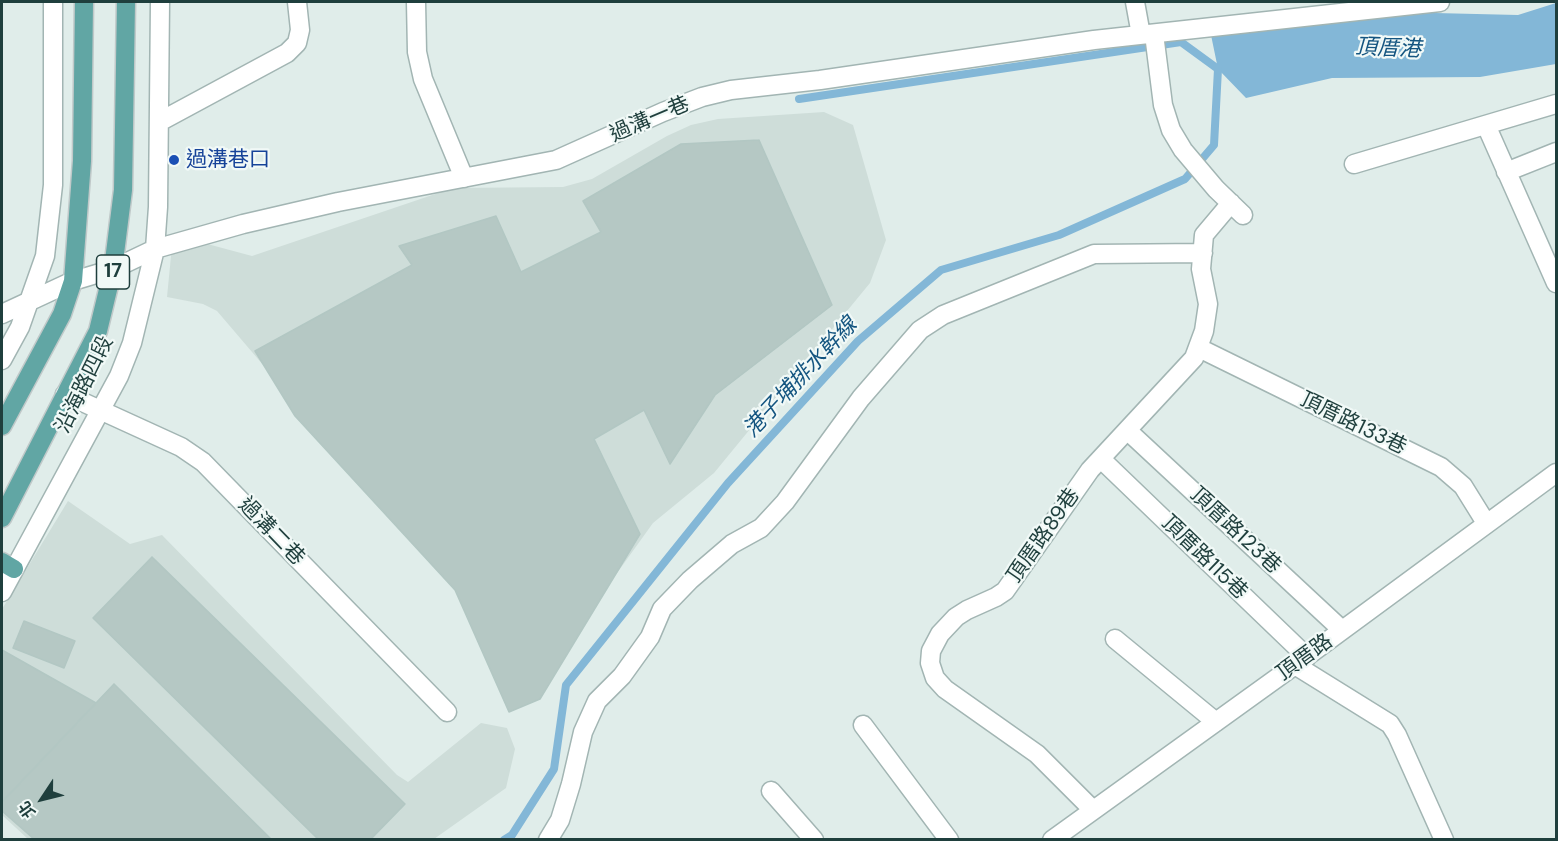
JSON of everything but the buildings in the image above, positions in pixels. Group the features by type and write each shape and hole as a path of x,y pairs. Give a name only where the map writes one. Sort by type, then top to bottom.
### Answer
{"main road":[{"name":"17","path":"2,426 62,314 74,281 82,161 84,2"},
{"name":"沿海路四段","path":"2,518 98,331 113,269 123,190 126,2"}],"street":[{"path":"2,360 20,327 45,256 53,185 53,2"},
{"name":"沿海路四段","path":"2,592 8,566 100,411 119,376 132,343 154,249 158,207 160,2"},
{"path":"159,122 287,52 297,43 300,30 297,2"},
{"path":"416,2 417,52 423,79 464,177"},
{"path":"1135,2 1150,38"},
{"name":"過溝一巷","path":"2,314 74,281 113,269 154,249 243,224 348,200 556,160 663,112 702,97 731,90 820,80 1094,40 1150,38 1322,8 1440,2"},
{"name":"頂厝路89巷","path":"1093,810 1037,754 945,689 935,678 930,663 931,651 948,624 967,610 1005,591 1090,470 1194,358 1199,348 1208,304 1201,269 1204,235 1237,209 1216,189 1171,130 1163,105 1150,38"},
{"path":"1354,164 1557,104"},
{"path":"1486,125 1557,283"},
{"path":"1506,172 1557,152"},
{"path":"548,840 560,820 583,732 597,701 622,676 650,637 662,609 690,580 732,544 761,528 785,502 861,398 920,330 943,315 1094,254 1203,253"},
{"name":"頂厝路133巷","path":"1199,348 1441,467 1463,486 1486,523"},
{"name":"過溝二巷","path":"65,394 181,447 203,462 447,712"},
{"name":"頂厝路123巷","path":"1128,431 1342,630"},
{"name":"頂厝路115巷","path":"1101,459 1301,661 1390,724 1444,840"},
{"name":"頂厝路","path":"1052,840 1301,661 1557,472"},
{"path":"1116,639 1216,722"},
{"path":"862,725 949,840"},
{"path":"771,791 814,840"}],"shaded area":[{"path":"824,112 853,125 886,240 870,283 714,473 653,523 520,708 474,612 217,311 203,304 167,297 172,246 200,242 252,256 453,188 563,187 592,179 667,136 691,125 718,119"},
{"path":"68,501 130,544 162,535 397,775 408,782 481,723 507,728 515,749 506,788 434,839 28,839 2,815 2,609"}],"water":[{"name":"頂厝港","path":"1556,3 1556,64 1480,77 1332,78 1246,98 1218,69 1211,35 1351,11 1518,15"}],"waterway":[{"name":"港子埔排水幹線","path":"504,840 512,835 554,769 566,685 728,483 858,341 941,270 1059,235 1185,179 1214,145 1218,69 1181,42 799,99"}],"place":[{"name":"過溝巷口","path":"174,160"}]}
